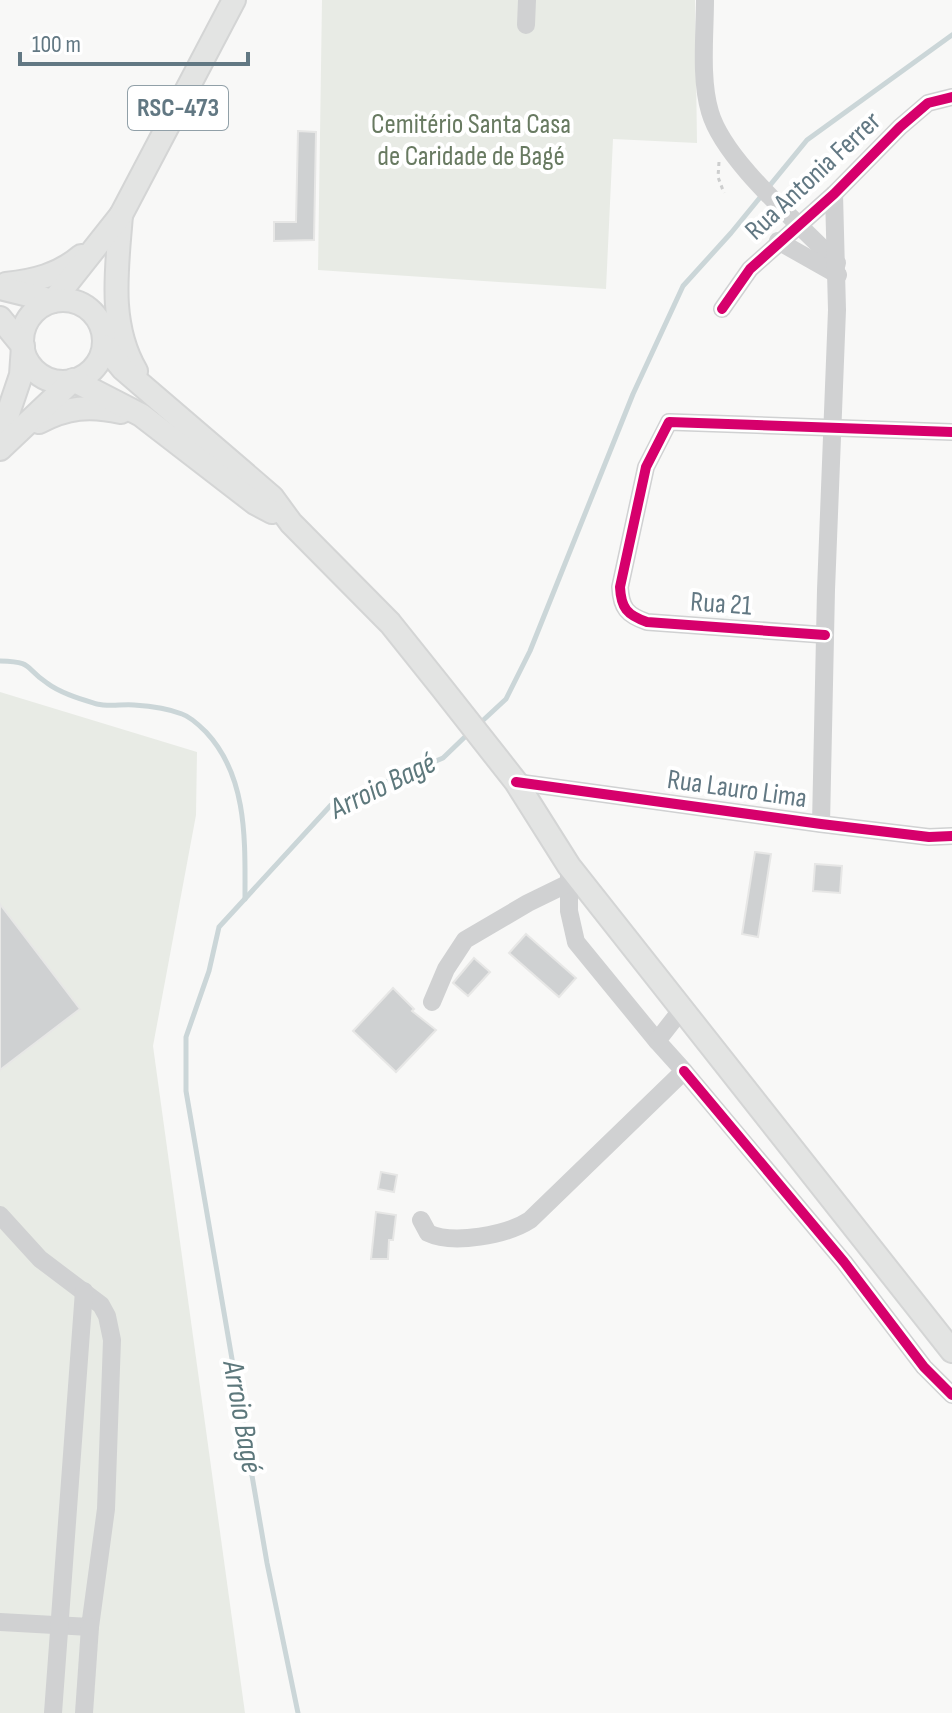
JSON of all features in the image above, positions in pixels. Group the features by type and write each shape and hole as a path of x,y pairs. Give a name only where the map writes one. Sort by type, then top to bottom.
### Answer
{"main road":[{"name":"RSC-473","path":"53,301 121,215 234,0"},
{"name":"RSC-473","path":"104,341 109,283 121,215"},
{"path":"0,285 37,281 71,264 121,215"},
{"path":"121,215 116,316 125,353 172,425"},
{"path":"0,285 53,301 73,301 90,310 97,317 104,341 123,369 172,425"},
{"path":"0,437 21,375 23,336 29,318 36,310 53,301"},
{"path":"0,318 23,346 29,364 36,371 54,380 73,380 172,425 272,497 291,523 390,623 510,775 569,875 682,1009 952,1351"},
{"path":"0,331 7,351 8,391 0,428"},
{"path":"0,450 73,380 91,371 97,364 104,341"},
{"path":"0,450 29,428 61,411 90,406 172,425"}],"street":[{"path":"526,25 527,0"},
{"path":"705,0 709,108 723,142 799,223 837,269"},
{"name":"Rua Antonia Ferrer","path":"722,309 750,269 834,194 900,127 928,103 952,97"},
{"path":"821,824 834,429 837,269 834,194"},
{"path":"778,241 837,269"},
{"name":"Rua 21","path":"825,635 647,622 630,616 621,604 620,587 646,467 669,422 834,429"},
{"path":"834,429 952,432"},
{"name":"Rua Lauro Lima","path":"510,775 821,824 929,837 952,836"},
{"path":"432,1002 446,969 465,940 569,875"},
{"path":"569,875 569,911 576,942 796,1204 924,1367 952,1395"},
{"path":"657,1041 682,1009"},
{"path":"421,1220 428,1233 450,1239 514,1230 530,1220 684,1071"},
{"path":"724,1119 752,1097"},
{"path":"796,1204 824,1188"},
{"path":"0,1215 40,1259 101,1305 107,1316 112,1340 108,1489 90,1627 84,1713"},
{"path":"873,1300 897,1282"},
{"path":"53,1713 84,1291"},
{"path":"0,1622 90,1627"}],"path":[{"path":"723,142 717,167 724,193"}],"green space":[{"name":"Cemitério Santa Casa de Caridade de Bagé","path":"322,0 695,0 697,143 613,139 606,289 318,270"},
{"path":"0,692 197,752 196,815 153,1046 245,1713 0,1713"}],"building":[{"path":"298,131 316,132 314,240 274,241 274,222 296,222"},
{"path":"755,852 771,854 758,937 742,934"},
{"path":"815,864 842,866 840,893 813,891"},
{"path":"0,904 80,1009 0,1070"},
{"path":"526,934 576,978 559,997 509,953"},
{"path":"474,958 490,972 468,996 453,983"},
{"path":"393,988 414,1009 412,1011 436,1030 396,1072 353,1031"},
{"path":"381,1172 397,1175 394,1192 378,1189"},
{"path":"376,1212 396,1215 393,1240 389,1240 388,1259 371,1259"}],"waterway":[{"name":"Arroio Bagé","path":"478,725 506,699 530,651 633,394 683,286 807,140 952,35"},
{"path":"0,661 24,664 52,687 78,698 102,705 140,705 170,710 189,717 203,729 220,750 237,789 244,833 245,899"},
{"name":"Arroio Bagé","path":"298,1713 267,1563 186,1091 186,1037 209,971 219,927 331,805 443,758 470,732"}],"cycle path":[{"path":"722,309 750,269 834,194 900,127 928,103 952,97"},
{"path":"825,635 647,622 626,610 620,587 646,467 669,422 952,432"},
{"path":"516,782 821,824 929,837 952,836"},
{"path":"684,1071 844,1262 924,1367 952,1395"}]}
